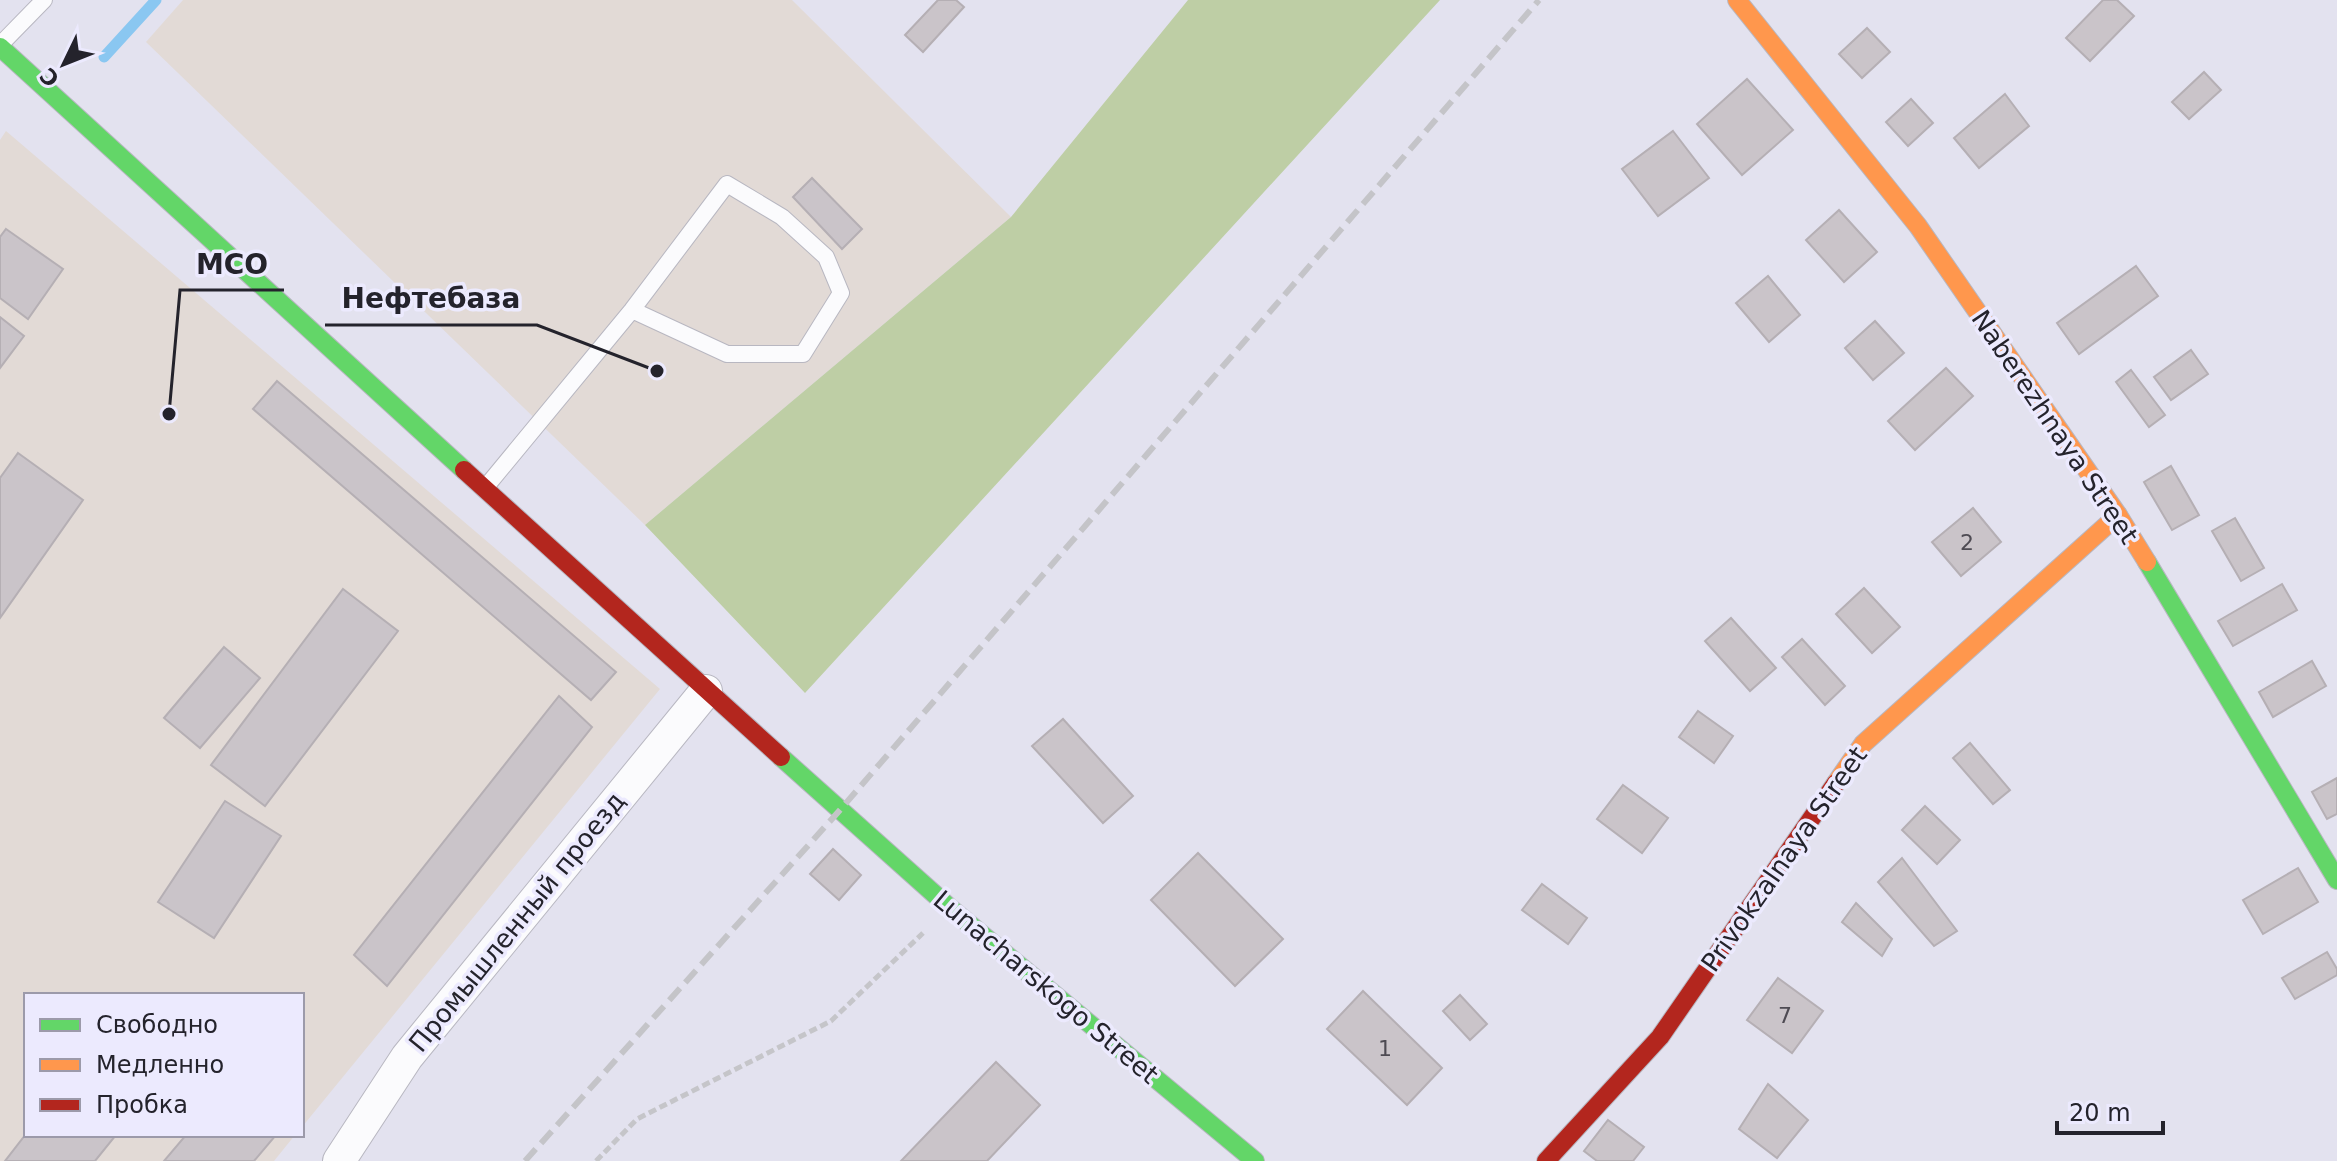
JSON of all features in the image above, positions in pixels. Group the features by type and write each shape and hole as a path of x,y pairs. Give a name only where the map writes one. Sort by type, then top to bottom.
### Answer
{"street":[{"name":"Naberezhnaya Street","path":"1737,0 1918,226 2118,515 2337,880"},
{"name":"Lunacharskogo Street","path":"0,46 706,691 950,908 1255,1161"},
{"name":"Privokzalnaya Street","path":"1546,1161 1660,1037 1863,744 2118,515"},
{"name":"Промышленный проезд","path":"339,1161 407,1057 706,691"}],"lane":[{"path":"0,46 44,0"},
{"path":"484,489 632,310 727,184 782,217 826,257 841,293 803,354 727,354 632,310"}],"path":[{"path":"596,1161 637,1119 831,1021 950,908"}],"shaded area":[{"path":"183,0 792,0 1011,217 645,525 146,42"},
{"path":"6,131 660,689 304,1125 304,993 24,993 24,1137 293,1137 274,1161 0,1161 0,140"}],"green space":[{"path":"1188,0 1440,0 805,693 645,525 1011,217"}],"building":[{"path":"938,0 956,0 964,7 923,52 905,35"},
{"path":"2103,0 2117,0 2134,16 2090,61 2066,38"},
{"path":"1867,28 1890,52 1862,78 1839,54"},
{"path":"2204,72 2221,90 2189,119 2172,102"},
{"path":"1747,79 1793,130 1742,175 1697,124"},
{"path":"2005,94 2029,126 1979,168 1954,138"},
{"path":"1911,99 1933,123 1908,146 1886,122"},
{"path":"1673,131 1709,178 1658,216 1622,169"},
{"path":"812,178 862,229 842,249 793,197"},
{"path":"1839,210 1877,252 1844,282 1806,240"},
{"path":"6,229 63,269 28,319 0,298 0,237"},
{"path":"2136,266 2158,296 2079,354 2057,323"},
{"path":"1768,276 1800,315 1769,342 1736,303"},
{"path":"0,317 24,336 0,368"},
{"path":"1875,321 1904,353 1873,380 1845,348"},
{"path":"2191,350 2208,374 2171,400 2154,377"},
{"path":"1946,368 1973,396 1915,450 1888,421"},
{"path":"2131,370 2165,415 2149,427 2116,382"},
{"path":"277,381 616,672 591,700 253,409"},
{"path":"18,453 83,500 0,618 0,478"},
{"path":"2171,466 2199,515 2172,530 2144,482"},
{"path":"1973,508 2001,542 1961,576 1932,542"},
{"path":"2235,518 2264,568 2241,581 2212,531"},
{"path":"2282,584 2297,610 2233,646 2218,621"},
{"path":"1864,588 1900,627 1872,653 1836,614"},
{"path":"343,589 398,631 265,806 211,765"},
{"path":"1731,618 1776,668 1750,691 1705,641"},
{"path":"1802,639 1845,686 1825,705 1782,657"},
{"path":"224,647 260,678 200,748 164,718"},
{"path":"2312,661 2326,686 2273,717 2259,692"},
{"path":"559,696 592,727 387,986 354,955"},
{"path":"1698,711 1733,736 1714,763 1679,737"},
{"path":"1063,719 1133,796 1103,823 1032,746"},
{"path":"1970,743 2010,790 1993,804 1953,758"},
{"path":"2337,778 2337,814 2327,819 2312,792"},
{"path":"1623,785 1668,818 1642,853 1597,819"},
{"path":"225,801 281,836 214,938 158,902"},
{"path":"1925,806 1960,840 1937,864 1902,830"},
{"path":"833,849 861,875 839,900 810,874"},
{"path":"1198,853 1283,939 1235,986 1151,900"},
{"path":"1902,858 1957,931 1934,946 1878,882"},
{"path":"2298,868 2318,902 2263,934 2243,900"},
{"path":"1542,884 1587,918 1568,944 1522,910"},
{"path":"1856,903 1892,939 1882,956 1842,922"},
{"path":"2327,952 2337,975 2295,999 2282,978"},
{"path":"1778,978 1823,1011 1792,1053 1747,1020"},
{"path":"1363,991 1442,1068 1407,1105 1327,1029"},
{"path":"1460,995 1487,1024 1470,1040 1443,1011"},
{"path":"996,1062 1040,1105 987,1161 901,1161"},
{"path":"1768,1084 1808,1120 1777,1158 1739,1129"},
{"path":"1608,1120 1644,1147 1633,1161 1597,1161 1584,1151"},
{"path":"24,1137 114,1137 95,1161 5,1161"},
{"path":"184,1137 274,1137 254,1161 164,1161"}],"waterway":[{"path":"104,57 156,0"}],"railway":[{"path":"525,1161 840,810 1539,0"}],"traffic: fast":[{"path":"0,47 464,470"},
{"path":"2147,562 2337,880"},
{"path":"781,757 950,908 1255,1161"}],"traffic: slow":[{"path":"1737,0 1918,226 2118,515 2147,562"},
{"path":"1836,783 1863,744 2118,515"}],"traffic: jam":[{"path":"464,470 781,757"},
{"path":"1546,1161 1660,1037 1836,783"}],"place":[{"name":"Нефтебаза","path":"657,371"},
{"name":"МСО","path":"169,414"}]}
